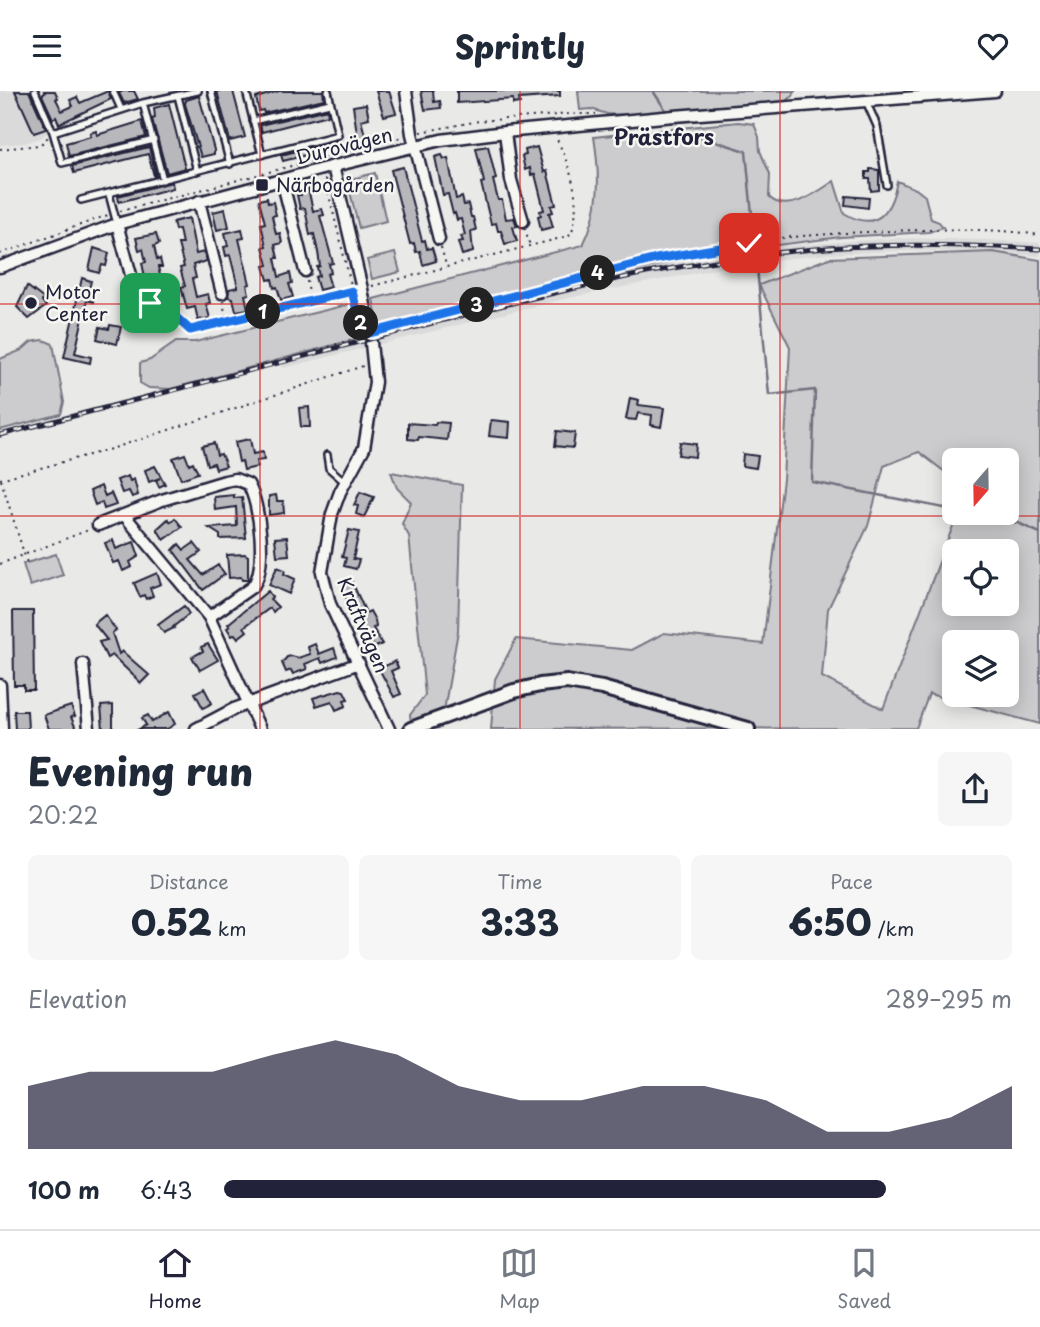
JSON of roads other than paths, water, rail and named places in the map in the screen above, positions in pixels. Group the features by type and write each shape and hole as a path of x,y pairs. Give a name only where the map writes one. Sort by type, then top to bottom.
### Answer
{"street":[{"path":"406,91 415,146"},
{"name":"Durovägen","path":"0,267 117,224 415,146 550,127 943,93 995,91"},
{"path":"505,132 511,180 523,221"},
{"name":"Durovägen","path":"415,146 439,239"},
{"name":"Kraftvägen","path":"327,168 370,333 374,382 368,433 358,461 345,482 328,528 322,572 330,604 389,729"},
{"name":"Durovägen","path":"282,180 305,271"},
{"path":"199,201 222,293"},
{"path":"117,224 136,293"},
{"path":"98,526 162,500 225,481 235,479 247,484 256,505 261,559 257,580 252,587 209,617"},
{"path":"125,516 209,617 260,729"},
{"path":"196,729 250,703 359,663"},
{"path":"83,664 89,729"},
{"path":"411,729 514,691 567,682 603,688 748,729"},
{"path":"0,685 2,729"}],"lane":[{"path":"35,91 53,132 62,163 154,140"},
{"path":"113,91 121,109"},
{"path":"168,91 174,97 197,171"},
{"path":"53,132 121,109 198,91"},
{"path":"211,91 230,164"},
{"path":"246,91 262,155"},
{"path":"81,200 338,135 328,91"},
{"path":"866,101 877,126 887,185"},
{"path":"143,103 163,180"},
{"path":"253,121 330,103"},
{"path":"109,194 117,224"},
{"path":"327,455 330,468 345,482"}],"waterway":[{"path":"653,91 667,112"},
{"path":"677,125 680,130 746,151 769,395 815,390 812,482 942,508"},
{"path":"1019,523 1040,533"}],"railway":[{"path":"0,435 587,285 707,262 827,248 880,245 1040,249"}],"place":[{"name":"Närbogården","path":"262,185"},
{"name":"Motor Center","path":"31,303"}],"district":[{"name":"Prästfors","path":"664,138"}]}
